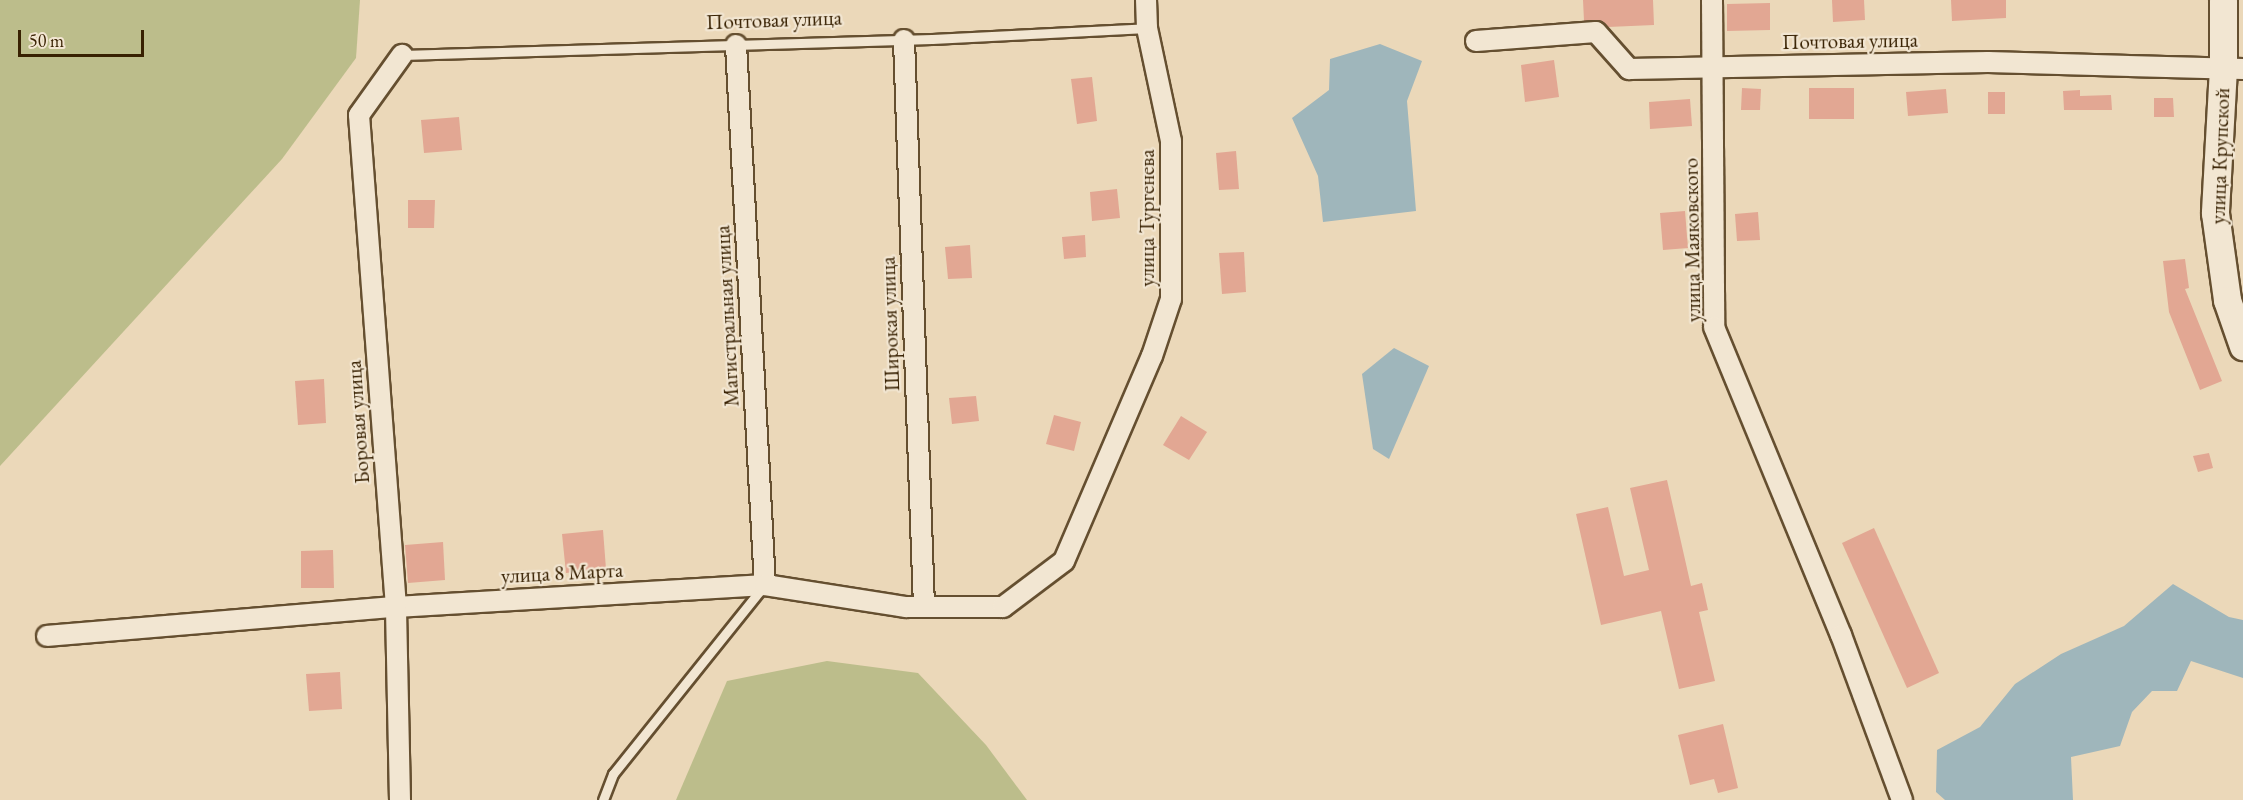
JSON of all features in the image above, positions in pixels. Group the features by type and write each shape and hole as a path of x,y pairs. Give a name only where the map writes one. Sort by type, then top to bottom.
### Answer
{"street":[{"name":"улица Тургенева","path":"1064,561 1152,356 1171,299 1171,141 1147,28 1146,0"},
{"name":"улица Маяковского","path":"1712,0 1715,67 1714,327 1841,635 1902,800"},
{"name":"улица Крупской","path":"2223,0 2233,68 2215,213 2227,300 2243,346"},
{"name":"Почтовая улица","path":"1476,41 1596,32 1629,69 1988,62 2233,68"},
{"name":"Широкая улица","path":"904,40 924,607"},
{"name":"Магистральная улица","path":"736,45 765,585"},
{"name":"Боровая улица","path":"400,800 396,607 359,115 402,56"},
{"name":"улица 8 Марта","path":"46,636 396,607 765,585 906,607 1003,608 1064,561"}],"lane":[{"name":"Почтовая улица","path":"402,56 904,40 1147,28"},
{"path":"603,800 613,774 765,585"}],"green space":[{"path":"0,0 360,0 356,58 282,159 0,466"},
{"path":"827,661 918,673 986,745 1027,800 676,800 727,681"}],"water":[{"path":"1380,44 1422,61 1407,101 1416,211 1323,222 1318,176 1292,118 1329,90 1330,59"},
{"path":"1394,348 1429,366 1389,459 1373,449 1362,374"},
{"path":"2173,584 2229,617 2243,620 2243,678 2191,661 2177,691 2152,691 2132,712 2120,746 2071,757 2073,800 1945,800 1936,792 1937,750 1980,727 2015,684 2061,654 2124,626"}],"building":[{"path":"1583,0 1653,0 1654,25 1608,27 1600,21 1584,21"},
{"path":"1832,0 1864,0 1865,20 1833,22"},
{"path":"1951,0 2006,0 2006,18 1952,21"},
{"path":"1770,3 1770,30 1727,31 1727,4"},
{"path":"1554,60 1559,97 1525,102 1521,65"},
{"path":"1092,77 1097,121 1077,124 1071,79"},
{"path":"1742,88 1761,89 1760,110 1741,110"},
{"path":"1809,88 1854,88 1854,119 1809,119"},
{"path":"1946,89 1948,113 1908,116 1906,92"},
{"path":"2080,90 2080,96 2111,95 2112,110 2064,110 2063,91"},
{"path":"1988,92 2005,92 2005,114 1988,114"},
{"path":"2154,98 2173,98 2174,117 2154,117"},
{"path":"1690,99 1692,126 1650,129 1649,102"},
{"path":"459,117 462,150 424,153 421,120"},
{"path":"1236,151 1239,189 1219,190 1216,153"},
{"path":"1117,189 1120,218 1092,221 1090,192"},
{"path":"408,200 435,200 434,228 408,228"},
{"path":"1685,211 1688,248 1663,250 1660,213"},
{"path":"1758,212 1760,240 1737,241 1735,214"},
{"path":"1085,235 1086,257 1064,259 1062,237"},
{"path":"970,245 972,278 948,279 945,247"},
{"path":"1244,252 1246,292 1222,294 1219,253"},
{"path":"2185,259 2189,288 2185,289 2222,381 2200,390 2169,312 2163,261"},
{"path":"324,379 326,423 298,425 295,381"},
{"path":"976,396 979,421 952,424 949,398"},
{"path":"1054,415 1081,422 1074,451 1046,444"},
{"path":"1181,416 1207,432 1189,460 1163,445"},
{"path":"2209,453 2213,468 2198,472 2193,456"},
{"path":"1667,480 1691,586 1702,583 1708,610 1699,612 1715,681 1679,689 1661,611 1601,625 1576,514 1608,507 1624,576 1649,570 1630,488"},
{"path":"1874,528 1939,673 1907,688 1842,543"},
{"path":"603,530 606,569 566,573 562,534"},
{"path":"443,542 445,580 408,583 405,545"},
{"path":"333,550 334,588 301,588 301,551"},
{"path":"340,672 342,709 309,711 306,674"},
{"path":"1723,724 1738,788 1718,793 1714,779 1690,785 1678,735"}]}
